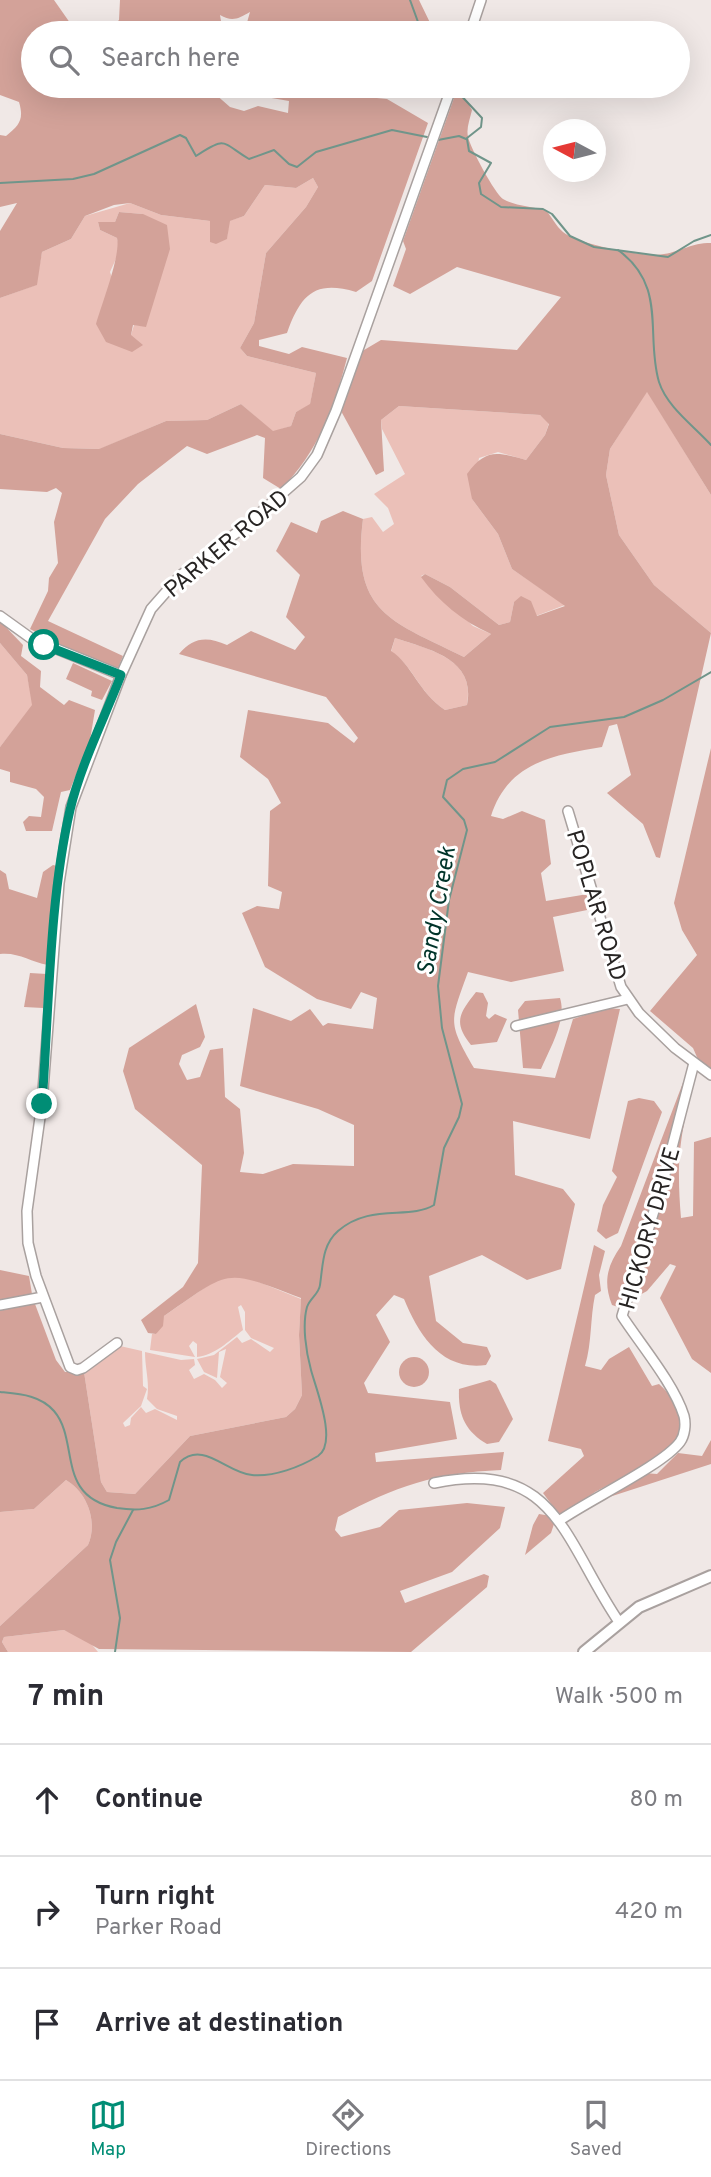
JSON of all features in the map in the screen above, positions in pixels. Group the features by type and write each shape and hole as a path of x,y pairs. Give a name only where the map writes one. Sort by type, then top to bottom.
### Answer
{"main road":[{"path":"584,1652 619,1622 653,1599 711,1576"}],"street":[{"path":"474,21 481,0"},
{"name":"PARKER ROAD","path":"117,1343 83,1368 73,1370 60,1346 31,1259 27,1211 42,1104 62,860 76,790 146,619 169,586 276,502 312,464 336,411 448,98"},
{"path":"0,616 32,639 121,675"},
{"name":"POPLAR ROAD","path":"568,811 612,962 628,999 674,1048 711,1075"},
{"path":"516,1026 628,999"},
{"name":"HICKORY DRIVE","path":"559,1521 662,1458 680,1441 684,1431 684,1416 675,1398 622,1316 664,1178 694,1063"},
{"path":"0,1305 43,1297"},
{"path":"434,1483 468,1478 512,1483 546,1504 559,1521 596,1589 619,1622"}],"shaded area":[{"path":"0,0 54,0 69,21 21,21 21,98 220,98 230,107 244,111 258,106 288,113 289,101 272,98 377,98 387,99 428,123 372,281 356,292 330,288 311,293 298,308 287,333 259,340 259,346 289,354 302,347 347,358 323,428 294,475 281,489 263,478 265,438 257,435 207,454 187,446 138,484 105,519 48,621 123,656 118,668 77,654 30,629 48,591 49,578 58,563 54,522 62,493 56,488 47,492 0,489 0,434 63,448 99,449 166,421 207,420 241,404 273,431 291,426 296,412 310,404 316,373 247,356 240,348 254,323 266,253 306,207 318,187 313,178 296,188 265,185 244,216 230,221 227,239 216,244 210,242 210,221 161,215 130,203 114,205 85,216 71,239 42,252 37,285 0,298 0,231 17,203 0,207 0,135 6,136 15,128 21,113 19,102 0,95"},
{"path":"120,0 419,0 429,21 247,21 250,12 235,19 220,15 221,21 119,20"},
{"path":"454,98 465,98 472,110 468,137 489,180 503,199 546,210 560,230 571,237 612,249 655,255 711,243 711,495 647,392 610,449 606,475 619,535 654,585 711,633 660,858 656,857 643,824 607,793 631,775 617,724 609,726 602,747 550,758 521,773 499,798 491,816 503,819 522,811 545,820 551,864 541,873 546,901 588,894 592,909 553,917 564,971 511,982 468,972 455,1012 455,1030 474,1068 555,1078 573,1019 606,1008 620,1009 590,1139 513,1121 515,1175 563,1189 575,1204 561,1269 527,1280 482,1255 429,1276 436,1321 463,1343 487,1347 491,1356 486,1365 456,1362 434,1348 417,1325 404,1299 394,1295 376,1315 390,1342 364,1383 368,1393 450,1402 457,1439 375,1453 376,1462 504,1452 501,1470 456,1474 398,1489 338,1517 335,1530 341,1537 380,1527 399,1510 467,1503 505,1507 500,1528 452,1572 400,1591 405,1603 484,1574 489,1576 487,1587 411,1652 99,1649 64,1630 4,1637 2,1642 8,1652 0,1652 0,1626 88,1545 92,1527 85,1500 66,1480 34,1509 0,1512 0,1310 35,1304 56,1360 65,1372 84,1372 101,1482 107,1492 135,1494 190,1436 286,1417 295,1409 302,1395 299,1335 301,1298 256,1282 229,1278 203,1289 164,1316 163,1326 156,1334 148,1333 141,1320 183,1287 198,1263 202,1165 135,1109 123,1071 129,1048 196,1004 205,1037 200,1047 182,1055 179,1064 187,1080 200,1077 210,1050 223,1048 225,1097 240,1109 244,1153 240,1172 263,1174 293,1164 354,1166 354,1125 318,1109 240,1086 253,1008 291,1021 310,1009 323,1026 328,1023 373,1029 377,998 361,992 351,1009 317,999 265,967 242,913 257,906 279,909 282,892 268,886 270,811 281,803 268,779 240,757 248,710 328,723 354,743 358,738 326,697 179,654 195,641 207,639 227,645 251,631 295,650 305,637 286,617 300,575 276,551 291,522 317,533 321,521 343,511 363,519 363,575 370,594 382,610 416,633 464,657 491,634 470,623 443,603 421,577 425,574 450,587 499,625 510,622 514,602 521,596 531,601 537,616 565,606 512,569 498,534 472,499 467,474 480,460 493,454 526,460 545,435 549,424 540,415 399,406 381,420 384,471 376,475 341,411 359,353 381,340 517,350 561,297 457,267 410,294 393,286 406,249 403,241","holes":["395,638 436,652 458,667 465,677 468,689 467,705 445,710 428,695 404,663 391,651"]},
{"path":"313,178 318,187 306,207 266,253 254,323 240,348 247,356 316,373 310,405 296,412 291,426 273,432 241,404 207,420 166,421 100,449 63,448 0,434 0,298 36,285 42,252 71,239 85,216 130,203 161,215 210,221 211,242 227,238 229,221 244,216 265,185 296,188","holes":["119,212 143,214 146,326 134,325 131,335 110,272 120,250 117,238 100,230 98,222 115,222"]},
{"path":"119,212 143,214 167,225 170,249 146,327 133,325 131,335 143,345 132,352 106,342 96,324 114,267 117,246 117,238 100,230 98,222 115,222"},
{"path":"647,391 711,495 711,633 654,585 619,535 606,475 610,449"},
{"path":"399,406 540,415 549,423 545,435 526,460 498,452 479,458 472,499 498,534 512,569 565,605 536,616 514,602 510,622 499,625 450,587 425,574 421,576 473,626 491,634 464,657 416,633 382,610 370,594 363,575 363,519 372,517 383,532 394,524 388,508 374,494 405,474 382,429 381,420"},
{"path":"0,621 23,645 21,656 41,671 40,687 64,705 69,700 95,710 90,740 70,790 61,792 52,831 26,831 23,822 29,816 41,817 44,797 36,789 10,782 10,772 0,769 0,747 32,705 27,675 0,643"},
{"path":"395,638 436,652 458,667 465,677 468,689 467,705 445,710 436,703 404,663 391,652"},
{"path":"0,643 27,675 33,705 0,747"},
{"path":"73,663 112,681 102,700 91,696 92,691 66,679"},
{"path":"711,748 711,1070 700,1064 693,1048 650,1011 697,955 682,930 674,903"},
{"path":"53,865 57,866 48,965 13,954 0,954 0,870 6,874 9,889 37,898 43,872"},
{"path":"30,973 47,974 43,1008 24,1007"},
{"path":"476,992 483,993 488,1003 486,1016 489,1019 495,1014 507,1019 497,1042 471,1045 462,1030 462,1012"},
{"path":"560,998 562,1007 559,1025 541,1069 523,1068 518,1010 525,1001"},
{"path":"687,1072 696,1076 681,1146 681,1218 693,1216 694,1142 711,1137 711,1373 692,1359 660,1298 676,1266 670,1264 647,1291 618,1307 612,1305 607,1281 612,1260 621,1246"},
{"path":"639,1098 654,1101 662,1112 618,1233 606,1239 597,1231 603,1205 617,1177 612,1171 628,1101"},
{"path":"594,1245 605,1251 599,1275 601,1291 595,1295 585,1366 601,1370 609,1359 629,1347 652,1386 659,1384 675,1403 682,1426 678,1441 663,1456 595,1492 564,1515 557,1512 543,1493 584,1456 581,1449 548,1441"},
{"path":"0,1270 29,1276 32,1294 0,1301"},
{"path":"244,1276 301,1299 299,1335 302,1395 295,1409 286,1417 190,1436 135,1494 107,1492 101,1482 84,1372 120,1346 142,1351 143,1386 147,1389 141,1406 123,1423 125,1427 130,1425 131,1418 141,1407 146,1413 155,1409 177,1420 177,1416 157,1409 147,1399 148,1387 145,1352 181,1360 194,1359 195,1365 189,1370 194,1379 204,1374 222,1388 227,1383 220,1377 226,1349 219,1352 217,1378 204,1372 197,1359 214,1355 237,1337 242,1343 251,1339 270,1352 274,1348 251,1338 245,1330 245,1312 241,1305 238,1307 243,1330 222,1347 204,1356 197,1357 197,1344 193,1341 189,1346 195,1357 150,1350 152,1334 156,1334 164,1316 220,1277"},
{"path":"414,1357 424,1362 429,1372 424,1382 414,1387 404,1382 399,1372 404,1362"},
{"path":"490,1380 496,1384 513,1419 499,1442 487,1444 473,1434 464,1421 459,1389"},
{"path":"711,1440 711,1464 600,1500 644,1473 657,1474 678,1453 702,1456"},
{"path":"66,1480 80,1493 89,1509 92,1527 88,1545 0,1626 0,1512 34,1509"},
{"path":"539,1514 551,1516 555,1521 551,1533 525,1555 533,1525"},
{"path":"64,1630 89,1641 98,1652 8,1652 2,1642 4,1637"}],"waterway":[{"path":"410,0 418,21"},
{"path":"463,98 482,118 481,127 467,138"},
{"path":"0,183 73,179 94,174 180,135 186,138 196,156 214,145 224,144 249,159 274,150 289,164 297,167 316,152 392,130 427,137"},
{"path":"438,140 459,136 466,139"},
{"path":"467,139 469,151 491,163 479,183 481,194 501,207 543,209 552,214 570,236 594,247 668,257 694,241 711,235"},
{"path":"618,250 634,264 644,279 652,312 655,364 663,391 674,408 711,445"},
{"name":"Sandy Creek","path":"0,1392 36,1398 54,1411 62,1423 77,1480 85,1492 98,1502 117,1508 144,1509 169,1500 180,1462 189,1456 206,1456 252,1475 286,1470 318,1456 324,1449 326,1428 308,1355 305,1322 307,1307 319,1288 326,1249 338,1231 350,1222 376,1214 413,1211 434,1205 444,1148 459,1117 462,1104 442,1028 438,986 449,900 467,830 464,820 443,797 447,780 463,769 495,762 550,727 624,717 663,700 711,672"},
{"path":"115,1652 120,1618 110,1560 133,1510"}],"route":[{"path":"42,1104 59,883 68,822 85,765 121,675 44,645"}]}
